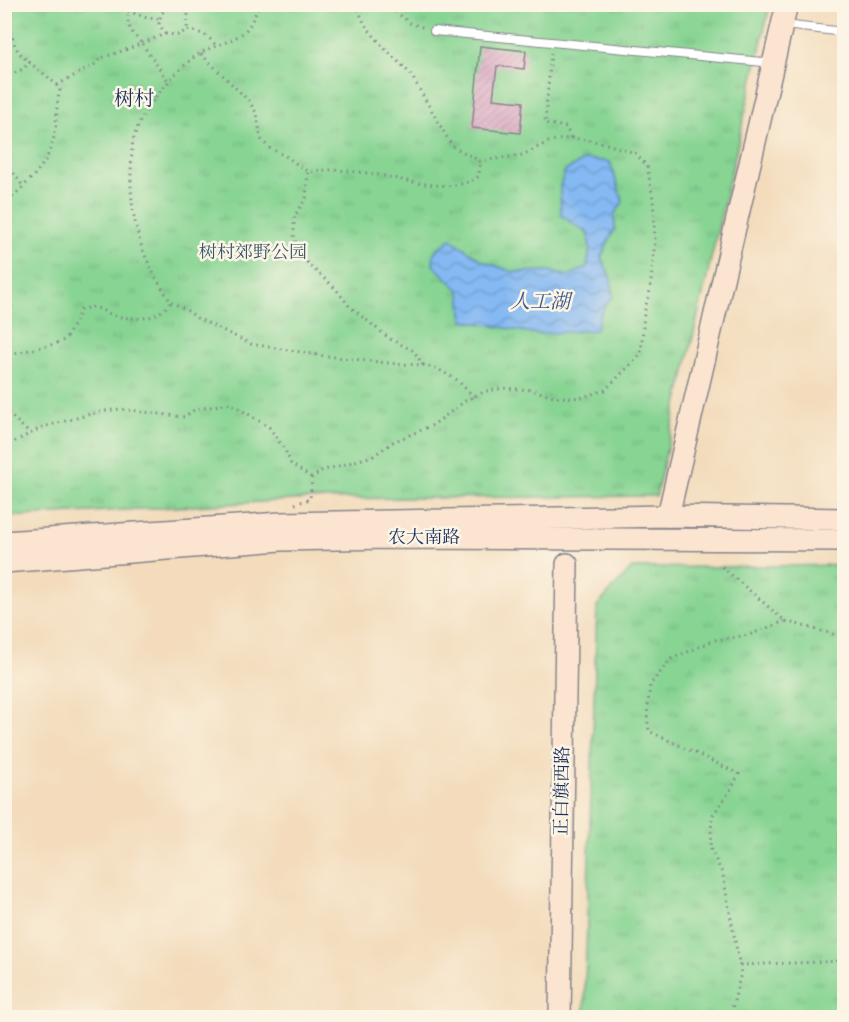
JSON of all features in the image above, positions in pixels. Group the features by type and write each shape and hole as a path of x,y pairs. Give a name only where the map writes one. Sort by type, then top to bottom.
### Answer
{"main road":[{"path":"668,516 785,15"},
{"name":"农大南路","path":"4,542 281,523 668,516 844,519"},
{"name":"农大南路","path":"4,562 281,540 388,538 844,540"},
{"name":"正白旗西路","path":"560,1017 567,564"}],"lane":[{"path":"785,15 844,32"},
{"path":"434,31 774,63"}],"path":[{"path":"4,205 39,171 47,158 54,140 56,104 60,90 54,80 17,50 9,28 13,4"},
{"path":"133,4 128,11 127,20 132,34 142,44 169,82"},
{"path":"165,34 159,24 161,14 171,5 177,4"},
{"path":"183,4 188,13 187,30"},
{"path":"262,4 247,29 237,38 194,57 169,82 146,112 134,134 132,217 142,250 159,285 171,302 197,318 251,344 325,356 423,365 438,369 457,380 474,397"},
{"path":"290,504 310,499 312,478 321,471 373,456 393,442 433,425 465,401 486,391 504,388 532,390 556,397 580,398 605,390 641,354 644,313 650,291 655,241 653,198 647,166 635,153 600,142 572,138 550,141 523,155 480,161 452,146 410,73 384,48 365,25 356,4"},
{"path":"386,4 410,23 434,31"},
{"path":"128,11 147,18 160,19"},
{"path":"4,31 9,28"},
{"path":"57,85 94,65 101,58 165,34 178,35 187,30 201,33 213,41 216,46"},
{"path":"552,42 545,123 566,127 572,138"},
{"path":"201,54 249,100 257,114 261,139 269,148 284,155 308,172 323,169 373,174 423,185 469,184 479,176 480,161"},
{"path":"4,78 23,69 30,62"},
{"path":"4,158 24,186"},
{"path":"308,172 306,198 294,217 294,239 308,264 335,288 350,308 390,339 414,351 423,365"},
{"path":"4,283 12,301 12,312 4,333"},
{"path":"4,356 36,350 66,339 81,310 100,308 114,315 151,319 164,312 171,302"},
{"path":"4,447 64,420 98,412 120,409 184,417 194,410 231,404 269,428 285,450 291,464 312,478"},
{"path":"4,409 30,434"},
{"path":"722,567 785,621 844,637"},
{"path":"728,1017 732,1010 741,973 723,875 710,848 712,816 739,774 649,731 647,715 650,685 671,659 715,640 749,635 785,621"},
{"path":"740,965 844,961"}],"green space":[{"name":"树村郊野公园","path":"5,5 770,5 656,496 310,499 5,517"},
{"path":"844,565 844,1017 584,1017 597,606 632,568"}],"water":[{"name":"人工湖","path":"586,159 610,162 623,202 614,215 615,228 601,257 611,279 613,297 606,304 596,330 537,334 463,320 460,291 433,265 434,252 451,239 483,261 513,272 549,271 569,276 587,267 590,249 588,234 561,215 560,186 565,171"}],"building":[{"path":"480,46 526,51 524,69 497,66 493,99 523,102 520,133 472,128"}],"district":[{"name":"树村","path":"134,99"}]}
